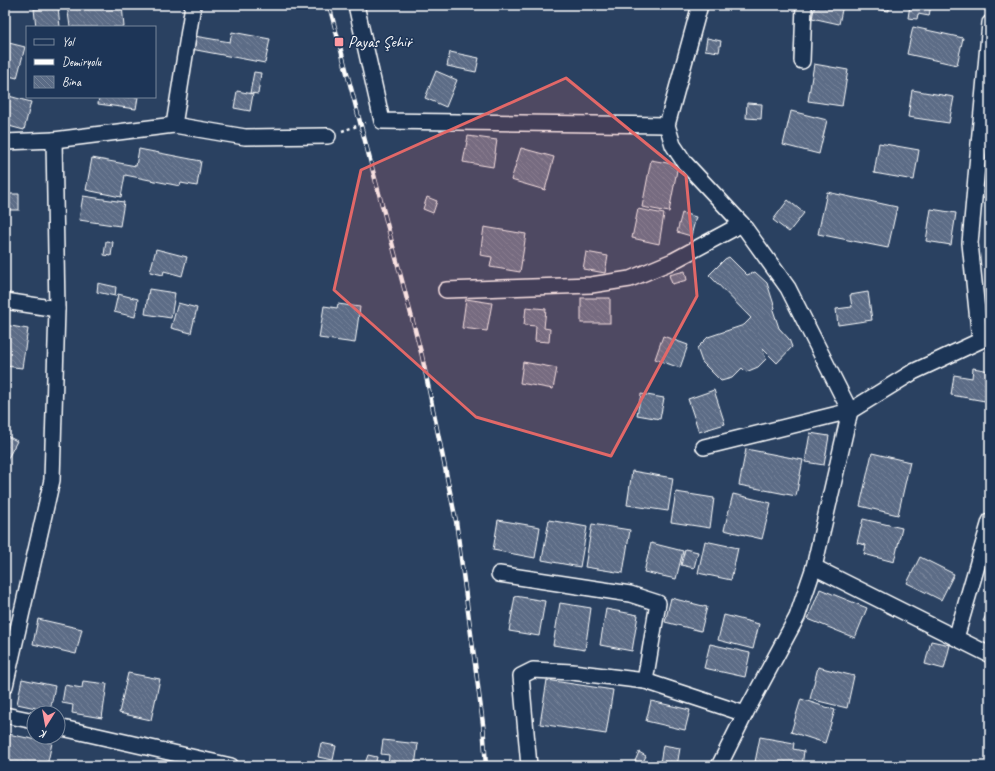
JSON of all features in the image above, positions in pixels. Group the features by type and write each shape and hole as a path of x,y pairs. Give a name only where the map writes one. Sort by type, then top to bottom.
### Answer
{"street":[{"path":"174,125 193,5"},
{"path":"356,5 382,121 667,125"},
{"path":"700,5 667,125 673,144 685,163 742,224 788,288 850,411 814,567 797,617 719,766"},
{"path":"802,61 804,5"},
{"path":"704,447 850,411 913,372 985,338 970,243 990,23"},
{"path":"5,142 54,140 174,125 245,136 328,136"},
{"path":"5,686 52,480 57,309 54,140"},
{"path":"446,290 591,285 630,279 673,261 742,224"},
{"path":"5,301 57,309"},
{"path":"956,638 990,521"},
{"path":"814,567 990,654"},
{"path":"499,574 630,594 658,603 645,681"},
{"path":"529,766 521,676 533,670 572,672 645,681 745,714"},
{"path":"5,715 26,719"},
{"path":"66,729 231,766"}],"path":[{"path":"328,136 362,123 382,121"}],"highlighted area":[{"path":"566,78 686,176 697,296 611,456 476,417 334,290 361,170"}],"building":[{"path":"67,5 122,5 124,26 70,26"},
{"path":"815,5 843,5 839,24 812,18"},
{"path":"868,5 889,5 889,11 868,8"},
{"path":"910,5 931,5 929,16 918,14 917,19 908,18"},
{"path":"58,7 60,26 36,26 34,9"},
{"path":"913,27 963,38 957,65 907,54"},
{"path":"232,32 270,39 265,63 191,49 194,36 230,42"},
{"path":"707,38 721,41 719,52 705,50"},
{"path":"5,42 25,47 17,78 5,75"},
{"path":"450,52 479,58 476,72 447,66"},
{"path":"814,64 848,70 842,106 808,101"},
{"path":"436,71 457,80 446,107 425,98"},
{"path":"254,72 261,73 258,94 250,93"},
{"path":"912,90 954,97 949,123 908,117"},
{"path":"237,91 253,94 250,111 234,108"},
{"path":"5,95 31,102 24,130 5,125"},
{"path":"99,98 138,98 136,109 98,104"},
{"path":"990,101 990,130 985,129"},
{"path":"747,103 762,104 761,119 746,118"},
{"path":"791,111 827,120 819,154 783,145"},
{"path":"468,136 497,140 493,167 463,162"},
{"path":"879,143 919,150 914,180 874,173"},
{"path":"521,148 554,157 545,190 511,180"},
{"path":"139,149 201,161 197,186 181,183 180,186 125,175 121,197 86,190 92,158 136,166"},
{"path":"651,160 678,165 669,212 642,207"},
{"path":"988,165 990,166 990,199 982,198"},
{"path":"827,192 897,207 888,248 818,234"},
{"path":"5,194 19,194 19,210 5,210"},
{"path":"83,196 124,202 120,226 79,220"},
{"path":"427,197 437,201 433,213 423,209"},
{"path":"788,200 804,213 789,232 773,220"},
{"path":"638,209 664,214 659,244 632,238"},
{"path":"931,209 956,213 951,245 926,241"},
{"path":"682,213 696,217 691,236 677,232"},
{"path":"484,227 526,234 520,272 490,267 492,257 480,255"},
{"path":"106,241 113,242 111,256 104,255"},
{"path":"156,249 187,257 182,276 164,271 163,275 150,272"},
{"path":"586,252 608,256 605,273 583,269"},
{"path":"729,257 747,275 755,272 767,283 775,308 773,310 779,328 789,339 792,347 777,363 762,348 766,359 758,367 746,372 742,368 732,378 721,381 702,362 697,348 708,337 744,325 751,318 709,275"},
{"path":"685,271 687,280 672,284 669,275"},
{"path":"98,283 116,287 115,296 97,292"},
{"path":"149,289 175,293 171,318 145,314"},
{"path":"868,292 872,320 838,325 836,309 852,307 850,295"},
{"path":"118,294 138,299 135,317 114,312"},
{"path":"581,298 610,298 610,323 581,323"},
{"path":"466,299 492,303 487,331 462,328"},
{"path":"178,303 197,308 191,333 171,328"},
{"path":"338,304 360,307 355,343 319,338 324,306 337,308"},
{"path":"526,307 546,309 544,328 550,329 549,342 535,341 536,326 524,325"},
{"path":"5,325 28,329 22,368 5,366"},
{"path":"663,336 688,345 680,368 655,359"},
{"path":"523,362 557,368 553,389 520,383"},
{"path":"973,368 990,371 985,401 951,395 954,375 972,378"},
{"path":"714,390 725,424 699,432 688,399"},
{"path":"641,394 664,398 660,419 637,415"},
{"path":"810,433 829,436 824,465 805,462"},
{"path":"5,435 17,441 5,464"},
{"path":"746,449 803,460 796,496 739,485"},
{"path":"872,453 910,462 898,515 860,506"},
{"path":"632,471 673,478 668,511 627,505"},
{"path":"676,492 714,498 710,528 671,522"},
{"path":"733,494 771,503 762,539 724,530"},
{"path":"863,519 902,528 894,562 864,554 866,545 857,543"},
{"path":"498,520 540,527 535,558 493,550"},
{"path":"549,520 587,527 580,567 542,560"},
{"path":"592,524 630,530 623,573 585,567"},
{"path":"705,541 738,548 731,580 698,573"},
{"path":"651,543 683,551 676,579 644,572"},
{"path":"685,549 698,552 694,568 681,565"},
{"path":"920,557 954,574 941,600 907,583"},
{"path":"820,589 867,608 855,638 808,619"},
{"path":"515,596 545,601 539,636 509,631"},
{"path":"671,598 707,607 701,631 665,622"},
{"path":"560,603 591,608 585,650 553,645"},
{"path":"990,607 990,624 983,621"},
{"path":"606,609 638,615 632,651 600,645"},
{"path":"724,615 759,624 753,649 718,640"},
{"path":"38,619 82,629 76,654 33,644"},
{"path":"931,641 950,645 944,669 925,664"},
{"path":"710,644 750,653 745,677 704,668"},
{"path":"818,667 854,676 847,708 810,699"},
{"path":"128,673 160,679 151,720 119,713"},
{"path":"22,679 55,686 51,705 26,706 17,704"},
{"path":"547,680 613,690 606,734 540,724"},
{"path":"83,681 107,684 102,718 72,713 73,705 62,703 65,685 82,688"},
{"path":"801,699 835,710 825,743 791,732"},
{"path":"651,701 690,710 685,730 646,721"},
{"path":"8,734 26,738 26,745 52,745 47,766 5,766 5,748"},
{"path":"760,737 794,743 793,749 804,751 802,766 776,766 755,762"},
{"path":"383,740 418,744 415,766 388,766 389,755 381,754"},
{"path":"321,743 336,746 333,760 318,757"},
{"path":"663,745 680,748 677,766 660,763"},
{"path":"639,752 646,756 642,764 635,761"},
{"path":"368,755 377,757 375,766 364,766"},
{"path":"650,760 661,764 661,766 648,766"}],"railway":[{"path":"329,5 422,356 456,521 483,724 486,766"}],"place":[{"name":"Payas Şehi̇r","path":"339,42"}]}
